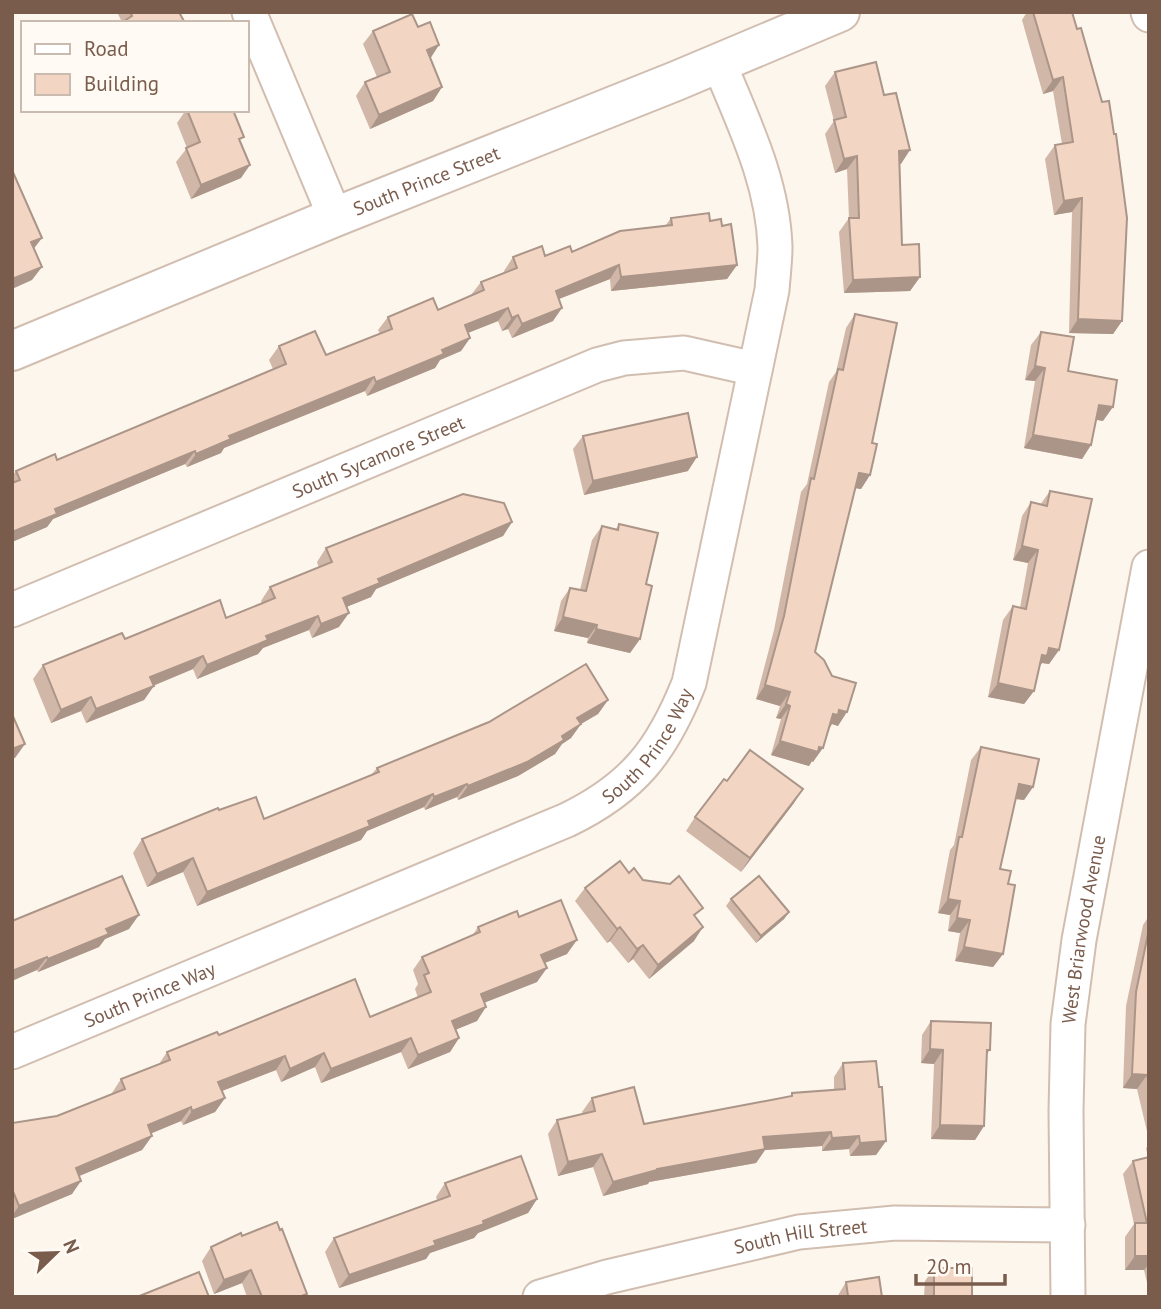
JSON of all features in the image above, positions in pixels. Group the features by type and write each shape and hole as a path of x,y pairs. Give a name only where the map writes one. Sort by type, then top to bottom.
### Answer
{"street":[{"path":"249,12 335,217"},
{"name":"South Prince Street","path":"12,351 840,12"},
{"name":"South Prince Way","path":"12,1052 586,811 633,776 657,748 675,719 689,683 772,290 775,247 770,204 758,159 719,63"},
{"name":"South Sycamore Street","path":"12,610 597,365 624,358 684,353 755,369"},
{"name":"West Briarwood Avenue","path":"1068,1297 1066,1111 1070,1012 1079,940 1149,567"},
{"name":"South Hill Street","path":"540,1297 607,1277 799,1231 895,1223 1068,1225"}],"building":[{"path":"130,12 179,12 184,21 124,21 132,16"},
{"path":"1033,12 1072,12 1077,29 1081,28 1102,102 1109,101 1127,218 1122,321 1078,319 1082,198 1064,201 1055,145 1073,142 1063,77 1053,80"},
{"path":"412,14 418,27 430,22 439,45 427,50 442,87 379,115 365,82 390,72 373,31"},
{"path":"876,62 884,95 896,93 910,150 899,151 902,245 919,244 920,277 853,280 849,218 859,218 857,156 844,159 834,120 846,117 835,72"},
{"path":"188,112 234,112 244,137 239,139 250,165 201,185 186,148 200,142"},
{"path":"12,170 42,238 31,242 42,267 12,279"},
{"path":"709,213 710,221 721,219 722,226 731,224 737,265 621,277 619,265 556,291 562,308 522,324 518,315 512,318 508,308 465,325 470,338 442,350 444,354 376,382 374,377 229,436 231,439 196,454 195,451 55,509 57,514 12,532 12,483 20,480 16,471 55,454 57,460 286,364 279,346 315,331 326,355 392,329 388,317 433,298 438,310 484,290 481,282 517,268 513,257 542,246 545,256 570,246 572,252 620,231 672,225 671,218"},
{"path":"855,314 897,323 872,443 877,444 870,475 859,473 815,652 824,660 832,676 856,683 847,712 839,710 838,715 833,714 823,748 819,747 818,752 780,741 790,706 786,704 790,692 765,685 784,616 811,478 814,479 838,369 843,370"},
{"path":"1041,332 1074,337 1068,371 1117,380 1113,407 1099,405 1091,445 1033,435 1045,368 1035,366"},
{"path":"688,413 697,457 593,481 583,436"},
{"path":"1050,491 1092,499 1059,650 1049,648 1047,656 1042,655 1034,691 998,683 1013,606 1026,609 1038,550 1022,546 1031,502 1047,506"},
{"path":"463,494 504,503 512,522 378,579 380,583 343,598 349,613 321,624 318,616 266,636 268,640 207,665 203,656 150,677 154,686 96,709 91,697 61,710 43,665 122,633 125,639 220,600 226,618 275,598 270,587 332,562 326,548"},
{"path":"619,524 658,533 646,584 652,586 640,639 596,629 597,625 563,617 570,588 586,591 602,526 618,530"},
{"path":"586,664 608,700 577,718 581,724 562,736 564,740 527,762 468,786 467,784 434,797 433,794 368,821 370,826 207,892 193,858 157,874 142,839 218,808 219,810 256,797 264,819 379,772 377,768 489,722"},
{"path":"12,714 25,744 12,749"},
{"path":"981,747 1039,759 1033,787 1019,784 1000,869 1011,871 1008,884 1015,885 1003,954 964,947 970,920 957,918 960,901 948,899 959,837 962,837"},
{"path":"750,750 803,789 750,858 695,817"},
{"path":"620,861 629,873 634,868 643,880 670,884 679,876 703,908 694,915 703,927 658,965 643,945 637,949 620,927 617,929 585,888"},
{"path":"122,876 139,915 106,929 109,934 12,971 12,921"},
{"path":"759,876 789,912 761,936 731,899"},
{"path":"561,900 577,940 541,955 547,968 481,994 486,1007 452,1021 459,1038 418,1055 411,1038 331,1069 324,1053 290,1069 285,1056 218,1082 225,1098 192,1111 191,1107 148,1125 152,1136 76,1168 81,1181 19,1206 12,1189 12,1123 57,1116 125,1089 121,1079 170,1060 167,1052 217,1032 219,1035 355,979 370,1017 431,992 424,975 429,973 422,957 480,932 478,927 517,911 519,917"},
{"path":"1149,929 1149,1083 1147,1075 1132,1074 1136,992"},
{"path":"931,1021 991,1023 990,1050 987,1050 984,1126 940,1125 943,1050 930,1049"},
{"path":"876,1061 879,1087 882,1087 886,1141 860,1143 859,1136 832,1138 831,1132 763,1137 765,1149 657,1169 613,1182 602,1154 568,1162 557,1120 595,1111 592,1098 634,1087 644,1124 792,1096 792,1093 845,1089 843,1063"},
{"path":"521,1156 537,1199 483,1221 484,1224 434,1241 436,1245 349,1275 334,1238 450,1196 445,1183"},
{"path":"1149,1157 1149,1256 1135,1256 1135,1223 1147,1223 1133,1161"},
{"path":"277,1222 307,1294 299,1297 262,1297 251,1270 224,1280 211,1247 241,1233 242,1236"},
{"path":"934,1268 972,1268 972,1297 934,1297"},
{"path":"199,1272 209,1297 137,1297"},
{"path":"879,1277 882,1297 840,1297 848,1296 846,1282"}]}
